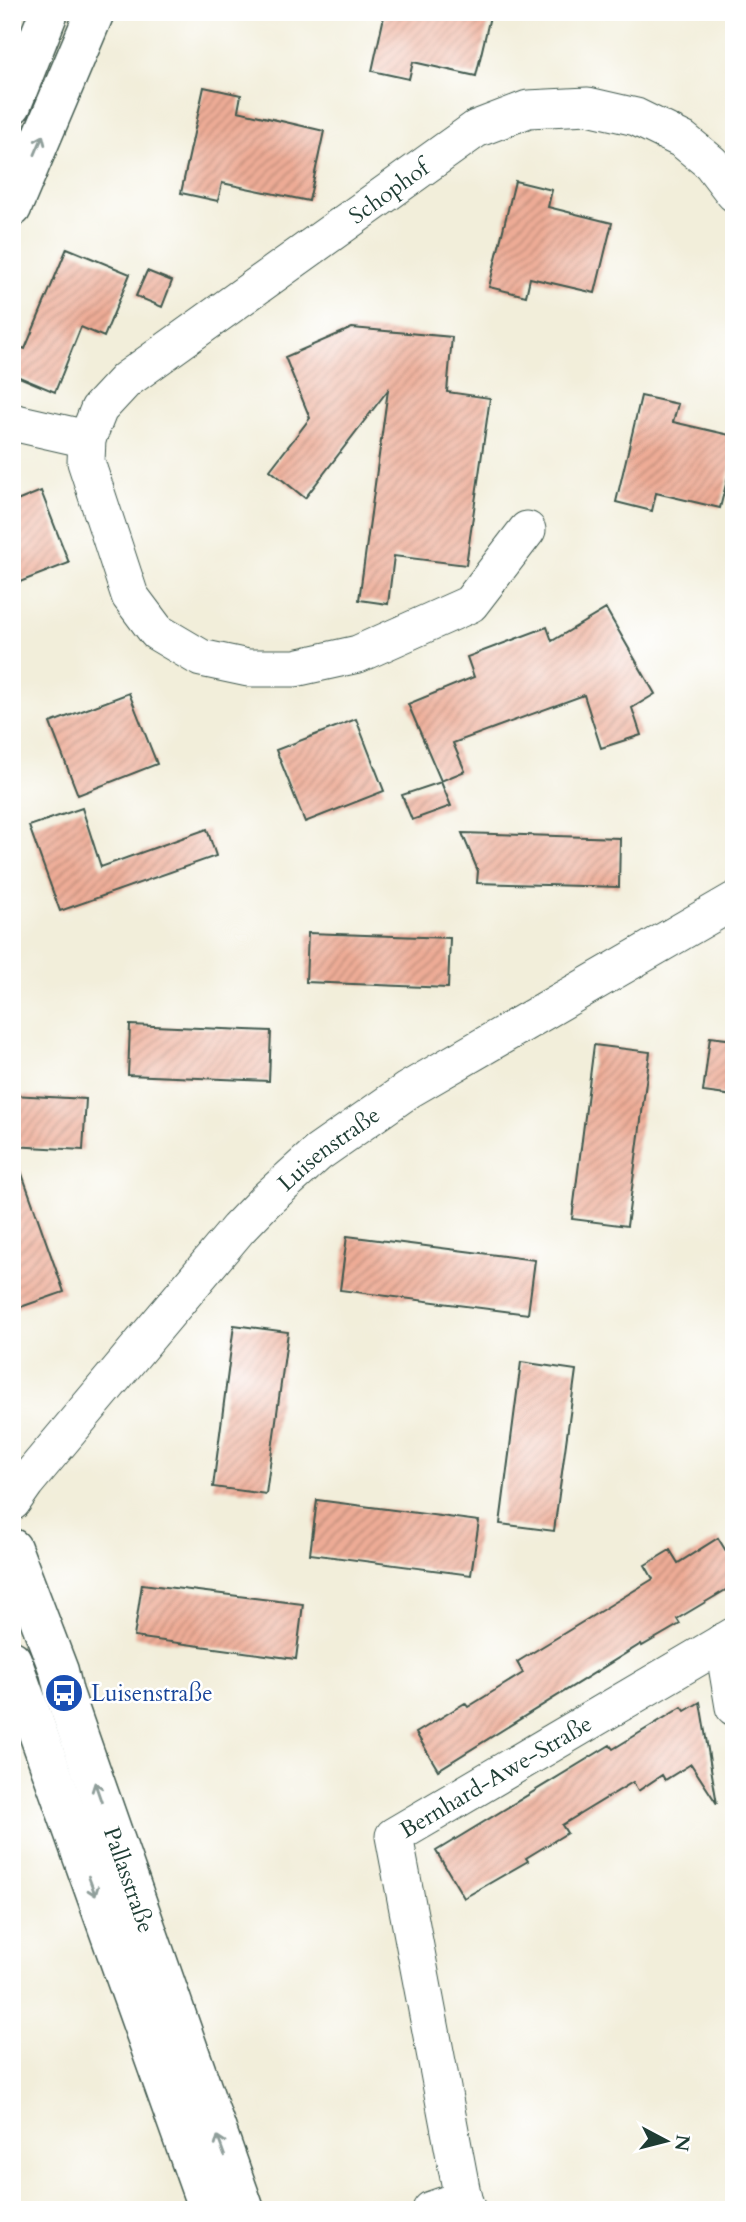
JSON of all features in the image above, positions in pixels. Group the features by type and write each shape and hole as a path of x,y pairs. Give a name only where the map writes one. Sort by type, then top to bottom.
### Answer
{"main road":[{"path":"12,105 49,12"},
{"path":"12,208 95,12"},
{"name":"Pallasstraße","path":"12,1548 59,1671 64,1693 245,2210"},
{"name":"Pallasstraße","path":"12,1660 208,2210"}],"street":[{"name":"Schophof","path":"527,530 470,604 358,654 295,668 248,668 201,658 157,632 130,596 86,462 87,439 99,410 126,380 476,129 528,110 588,106 636,117 683,140 711,163 734,193"},
{"path":"12,422 87,439"},
{"name":"Luisenstraße","path":"12,1502 238,1229 318,1153 408,1090 734,901"},
{"path":"728,1639 734,1707"},
{"name":"Bernhard-Awe-Straße","path":"454,2206 394,1836 728,1639"}],"building":[{"path":"385,12 491,12 476,76 413,62 409,79 372,71"},
{"path":"204,87 241,95 238,111 324,131 309,201 222,183 218,201 181,193"},
{"path":"515,181 552,190 548,207 612,223 595,293 530,278 526,296 489,287"},
{"path":"67,248 130,274 104,337 81,327 55,392 12,374 12,344 25,349"},
{"path":"147,271 172,281 162,307 136,296"},
{"path":"352,328 452,337 447,392 490,398 466,565 394,556 388,604 359,600 388,390 305,498 270,470 310,418 285,357"},
{"path":"641,396 678,404 673,422 734,436 734,453 720,508 656,493 652,511 616,502"},
{"path":"41,491 69,563 12,585 12,503"},
{"path":"606,609 655,694 632,708 641,735 601,748 584,695 453,743 465,771 441,781 408,704 474,677 467,657 547,627 552,641"},
{"path":"129,693 157,764 78,795 50,723"},
{"path":"356,719 384,791 305,822 276,750"},
{"path":"441,782 451,806 412,820 402,795"},
{"path":"82,808 101,867 207,829 216,856 60,911 29,826"},
{"path":"462,833 620,838 619,887 477,883 478,871"},
{"path":"308,933 450,938 448,988 306,982"},
{"path":"130,1025 271,1031 269,1081 128,1075"},
{"path":"710,1037 734,1040 734,1096 703,1092"},
{"path":"594,1045 650,1052 627,1226 572,1219"},
{"path":"12,1095 86,1099 83,1150 12,1146"},
{"path":"12,1157 16,1157 64,1292 12,1310"},
{"path":"347,1236 535,1260 528,1314 340,1290"},
{"path":"234,1325 288,1332 266,1494 213,1487"},
{"path":"521,1362 576,1370 554,1531 500,1524"},
{"path":"317,1500 479,1521 471,1575 310,1554"},
{"path":"718,1538 734,1564 734,1585 677,1619 680,1624 642,1646 641,1644 438,1770 416,1733 465,1703 468,1707 523,1673 517,1662 653,1579 645,1565 670,1550 678,1563"},
{"path":"142,1584 303,1604 296,1659 134,1637"},
{"path":"700,1702 717,1804 691,1764 665,1780 662,1775 638,1791 633,1782 562,1825 567,1833 526,1858 528,1861 464,1898 436,1851 610,1745 613,1749 682,1707 685,1711"}],"place":[{"name":"Luisenstraße","path":"64,1693"}]}
